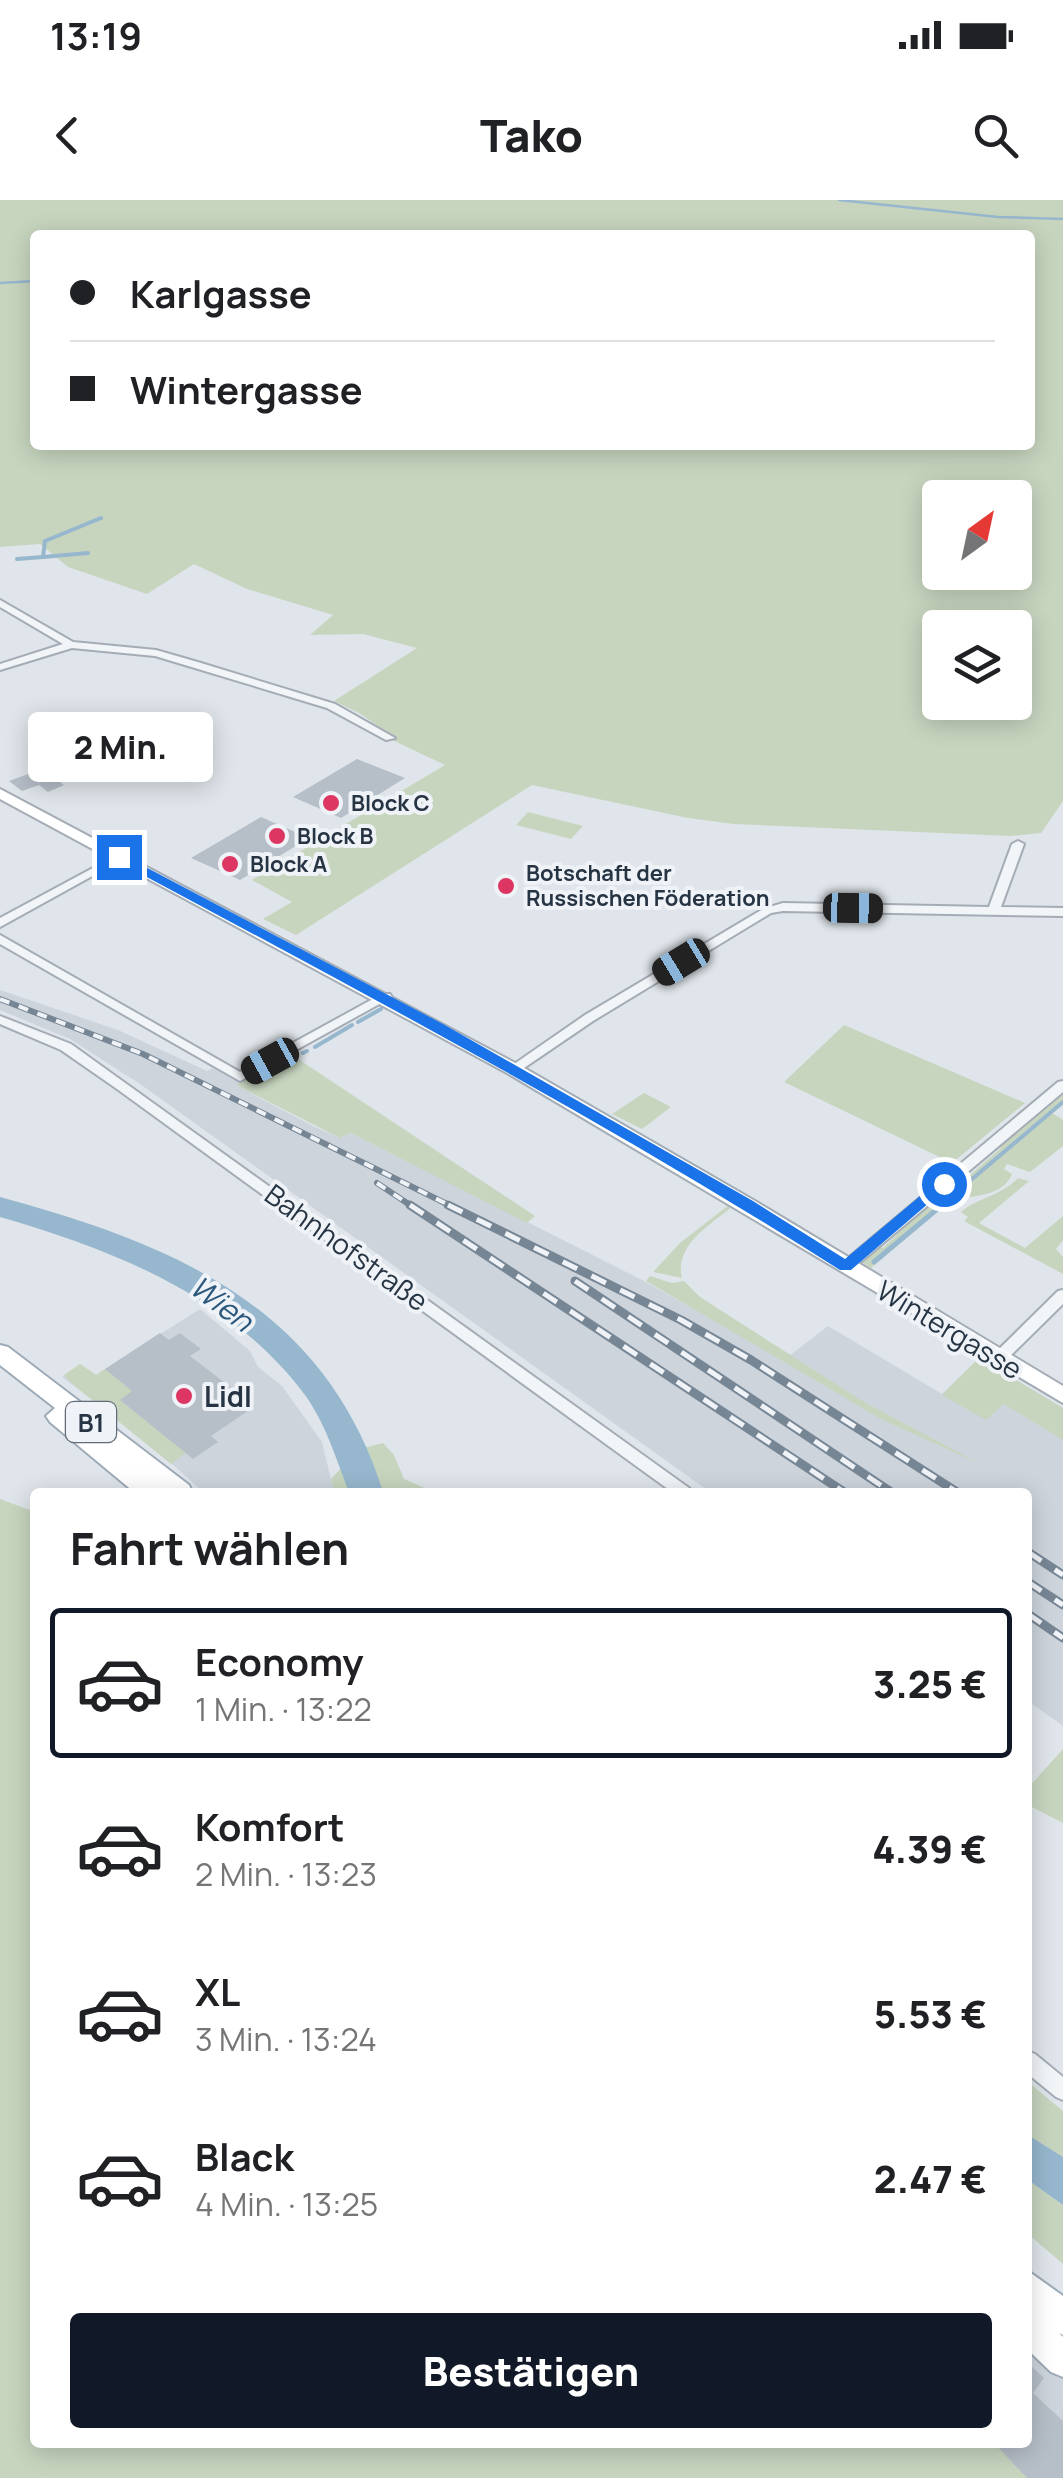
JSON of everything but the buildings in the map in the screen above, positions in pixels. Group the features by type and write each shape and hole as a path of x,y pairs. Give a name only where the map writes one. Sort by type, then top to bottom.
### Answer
{"main road":[{"name":"B1","path":"0,1353 175,1488"},
{"name":"B1","path":"0,1370 145,1488"},
{"path":"1032,2291 1063,2318"},
{"path":"1032,2332 1063,2360"}],"street":[{"path":"0,603 72,645"},
{"path":"0,667 72,645 156,654 331,706 390,738"},
{"name":"Wintergasse","path":"0,793 513,1069 748,1204 1063,1396"},
{"path":"994,910 1018,844"},
{"path":"0,923 119,857"},
{"path":"513,1069 589,1018 767,911 783,907 1063,912"},
{"path":"0,939 240,1077 386,998"},
{"name":"Bahnhofstraße","path":"0,1020 66,1048 122,1086 678,1488"},
{"path":"846,1266 1063,1084"},
{"path":"999,1358 1063,1295"},
{"path":"1032,2064 1063,2090"}],"shaded area":[{"path":"0,990 118,1030 207,1071 213,1068 239,1083 237,1086 315,1127 340,1138 351,1133 644,1281 784,1360 828,1326 942,1394 979,1358 1063,1408 1063,1726 1032,1704 1032,1488 704,1488 140,1084 70,1039 0,1010"},
{"path":"200,1309 250,1351 258,1367 282,1386 322,1442 333,1488 199,1488 145,1439 62,1377 80,1364 96,1375"},
{"path":"1032,2352 1063,2379 1063,2478 1027,2478 998,2448 1032,2448"}],"green space":[{"path":"0,200 1063,200 1063,801 1041,833 1010,836 734,824 532,785 296,935 263,919 292,902 252,880 445,765 386,737 394,737 334,701 417,648 363,634 310,635 333,615 247,589 194,564 147,594 68,567 40,544 0,547"},
{"path":"528,812 583,826 571,839 516,825"},
{"path":"844,1025 1025,1103 952,1163 784,1082"},
{"path":"292,1055 535,1216 527,1223 351,1133 340,1138 236,1085"},
{"path":"1063,1091 1063,1105 1052,1113 1063,1120 1063,1146 1030,1172 1007,1164 1004,1169 1012,1174 1009,1180 990,1193 971,1197 950,1186 958,1179 963,1181"},
{"path":"644,1093 671,1107 642,1129 612,1114"},
{"path":"1018,1178 1029,1181 979,1223 1025,1248 1063,1216 1063,1240 1056,1249 1063,1257 1063,1274 964,1221 968,1217 961,1212"},
{"path":"930,1203 942,1208 871,1268 860,1261 878,1246 883,1248"},
{"path":"729,1205 732,1207 689,1246 683,1256 682,1278 653,1272 680,1243"},
{"path":"650,1276 672,1283 684,1281 700,1297 864,1402 982,1465 881,1419 646,1281"},
{"path":"979,1358 1063,1408 1063,1440 1004,1404 986,1420 942,1395"},
{"path":"80,1364 96,1375 105,1369 132,1391 121,1400 186,1453 171,1464 76,1387 64,1375"},
{"path":"383,1443 394,1455 404,1479 425,1488 333,1488 331,1479 359,1449"},
{"path":"0,1499 30,1510 30,2448 999,2448 1027,2478 0,2478"},
{"path":"1063,1749 1063,1823 1032,1807 1032,1784"},
{"path":"1032,2085 1063,2111 1063,2157 1032,2138"},
{"path":"1032,2183 1063,2205 1063,2264 1032,2237"}],"water":[{"path":"1032,2138 1063,2157 1063,2205 1032,2183"}],"waterway":[{"path":"839,200 998,217 1063,219"},
{"path":"0,283 30,281"},
{"path":"43,557 45,541 101,518"},
{"path":"43,557 88,553"},
{"path":"17,559 43,557"},
{"path":"358,1022 381,1009"},
{"path":"315,1047 352,1025"},
{"path":"303,1053 307,1051"},
{"path":"939,1207 1063,1102"},
{"path":"874,1262 942,1205"},
{"name":"Wien","path":"0,1207 92,1233 195,1279 284,1350 318,1388 345,1435 365,1488"}],"railway":[{"path":"0,999 143,1054 453,1207"},
{"path":"377,1183 410,1205"},
{"path":"410,1205 838,1488"},
{"path":"448,1205 681,1320 751,1360 951,1488"},
{"path":"575,1281 885,1488"},
{"path":"1032,1555 1063,1575"},
{"path":"1032,1585 1063,1605"},
{"path":"1032,1617 1063,1638"}],"place":[{"name":"Block C","path":"331,803"},
{"name":"Block B","path":"277,836"},
{"name":"Block A","path":"230,864"},
{"name":"Botschaft der Russischen Föderation","path":"506,886"},
{"name":"Lidl","path":"184,1396"}],"route":[{"path":"119,857 438,1027 748,1204 846,1266 944,1184"}]}
